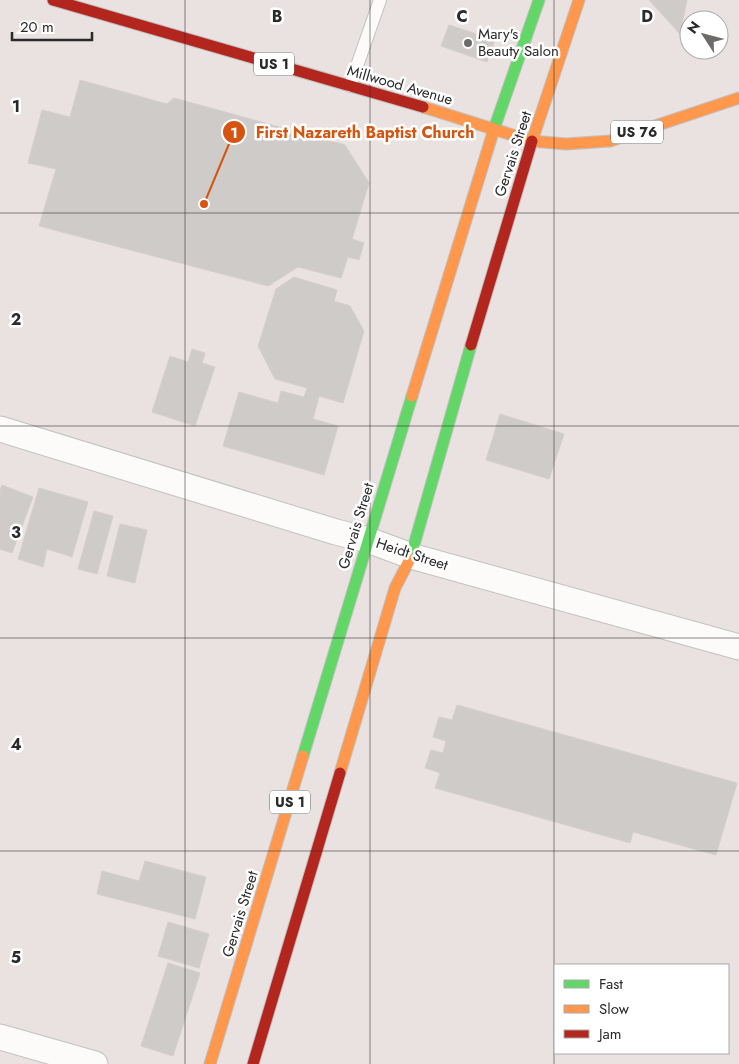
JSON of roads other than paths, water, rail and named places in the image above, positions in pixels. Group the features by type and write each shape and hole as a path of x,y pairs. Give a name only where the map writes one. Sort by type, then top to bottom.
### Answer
{"main road":[{"name":"Millwood Avenue","path":"53,0 84,4 532,141 566,144 610,141 739,98"},
{"name":"Gervais Street","path":"210,1064 494,129 539,0"},
{"name":"Gervais Street","path":"253,1064 395,588 411,556 517,188 579,0"}],"street":[{"name":"Heidt Street","path":"0,429 336,532 368,540 411,556 739,647"},
{"path":"0,1037 95,1064"}],"lane":[{"path":"350,86 380,0"}],"place":[{"name":"Mary's Beauty Salon","path":"468,43"},
{"name":"First Nazareth Baptist Church","path":"204,204"}]}
